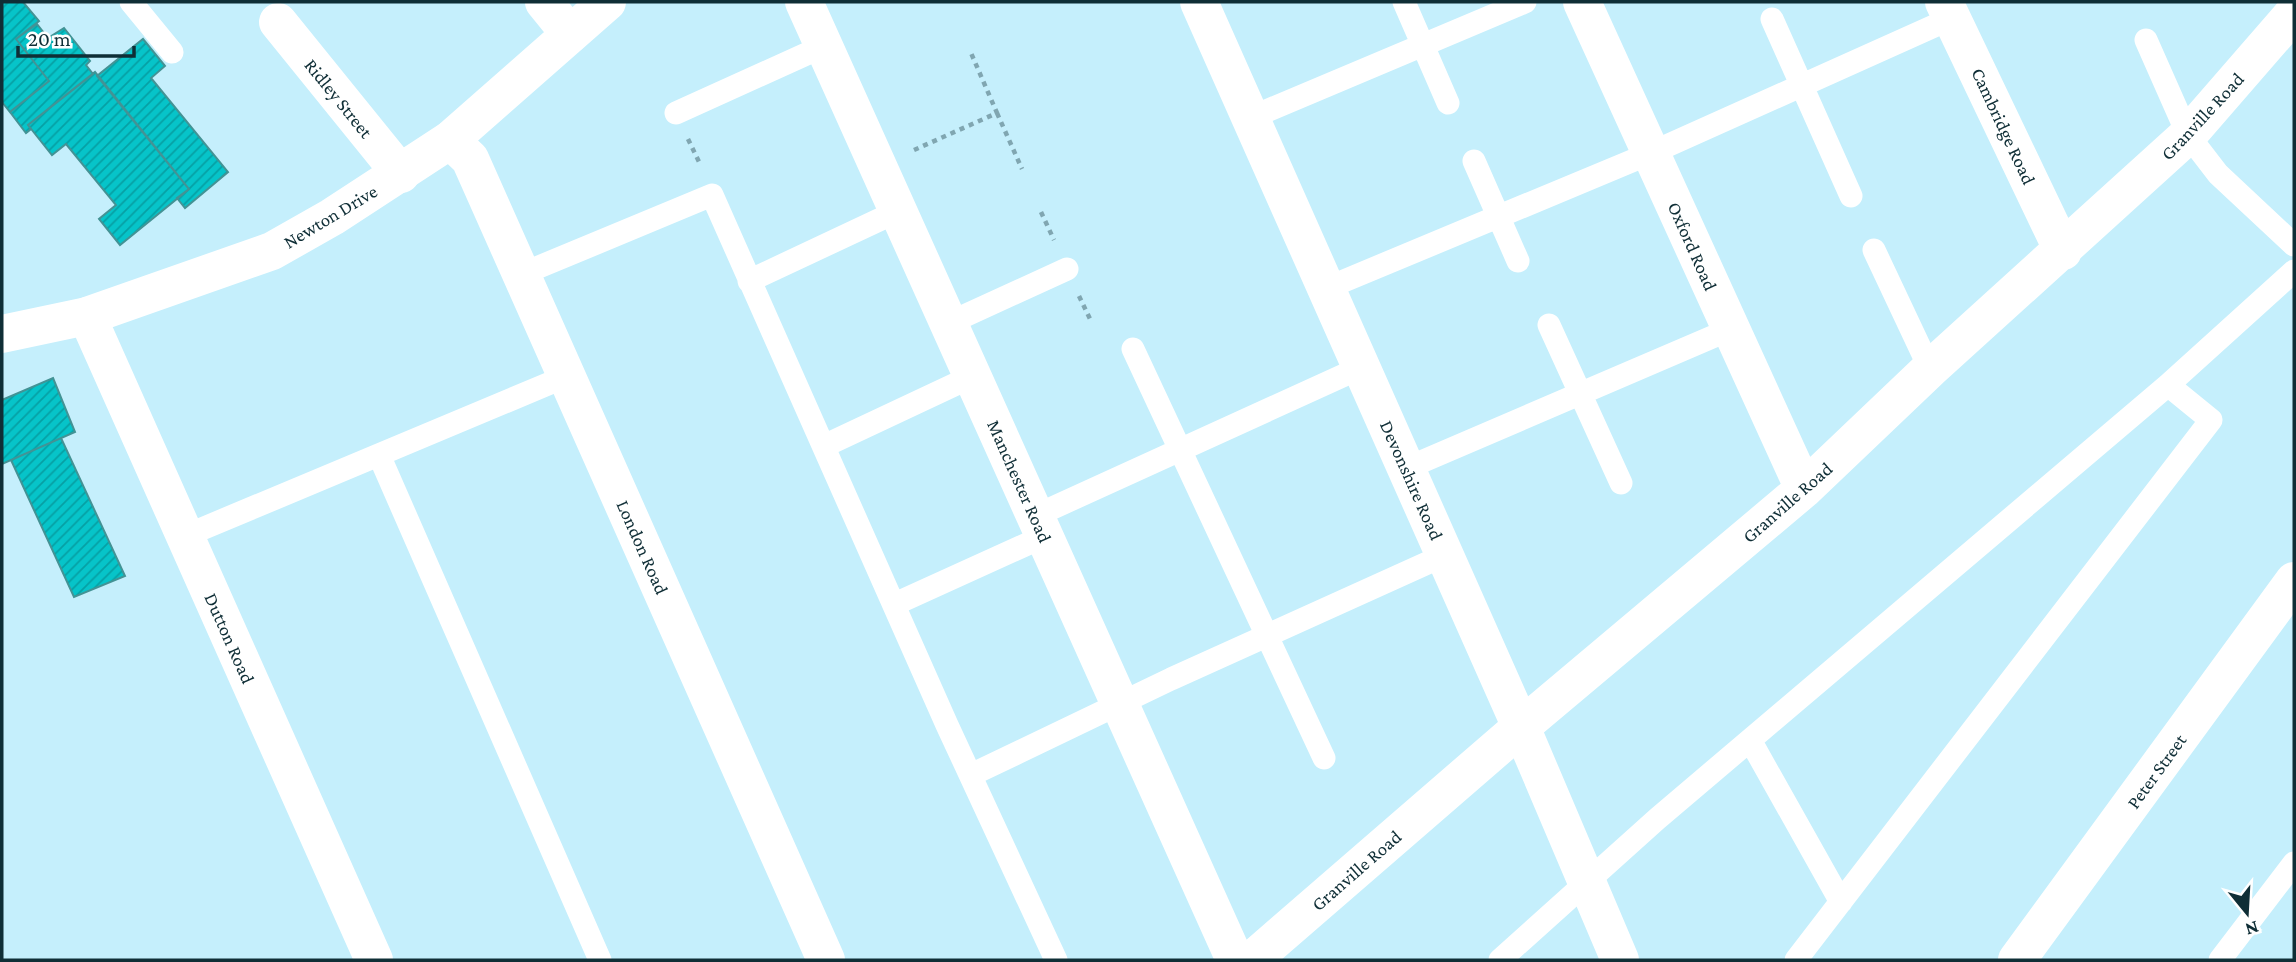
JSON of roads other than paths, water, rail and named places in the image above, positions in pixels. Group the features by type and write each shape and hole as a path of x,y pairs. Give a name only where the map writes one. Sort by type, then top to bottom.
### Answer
{"street":[{"path":"544,2 570,34"},
{"name":"Newton Drive","path":"2,334 87,316 272,251 401,174 450,140 607,2"},
{"name":"Manchester Road","path":"804,2 1235,960"},
{"name":"Devonshire Road","path":"1199,2 1521,727 1620,960"},
{"name":"Oxford Road","path":"1582,2 1804,489"},
{"name":"Cambridge Road","path":"1948,10 2063,251"},
{"name":"Granville Road","path":"1252,960 1521,727 1804,489 1930,369 2188,135 2294,13"},
{"name":"Ridley Street","path":"278,22 401,174"},
{"name":"London Road","path":"450,140 470,159 826,960"},
{"name":"Dutton Road","path":"87,316 374,960"},
{"name":"Peter Street","path":"2034,954 2294,582"}],"lane":[{"path":"131,2 172,52"},
{"path":"1404,2 1448,103"},
{"path":"1252,117 1525,2"},
{"path":"1326,288 1651,153 1803,86 1948,10"},
{"path":"1772,19 1851,196"},
{"path":"2146,40 2188,135 2218,174 2294,245"},
{"path":"676,113 824,46"},
{"path":"1474,161 1518,261"},
{"path":"522,274 712,195 1056,960"},
{"path":"749,281 898,211"},
{"path":"1874,250 1930,369"},
{"path":"949,323 1067,269"},
{"path":"1500,960 1585,882 2168,385 2294,271"},
{"path":"1549,325 1621,483"},
{"path":"1407,468 1731,329"},
{"path":"1133,349 1324,758"},
{"path":"895,604 1181,449 1362,367"},
{"path":"185,536 567,376"},
{"path":"824,446 972,376"},
{"path":"1796,960 2211,420 2168,385"},
{"path":"379,455 600,960"},
{"path":"971,775 1445,555"},
{"path":"1750,740 1841,902"},
{"path":"2220,960 2294,863"}]}
